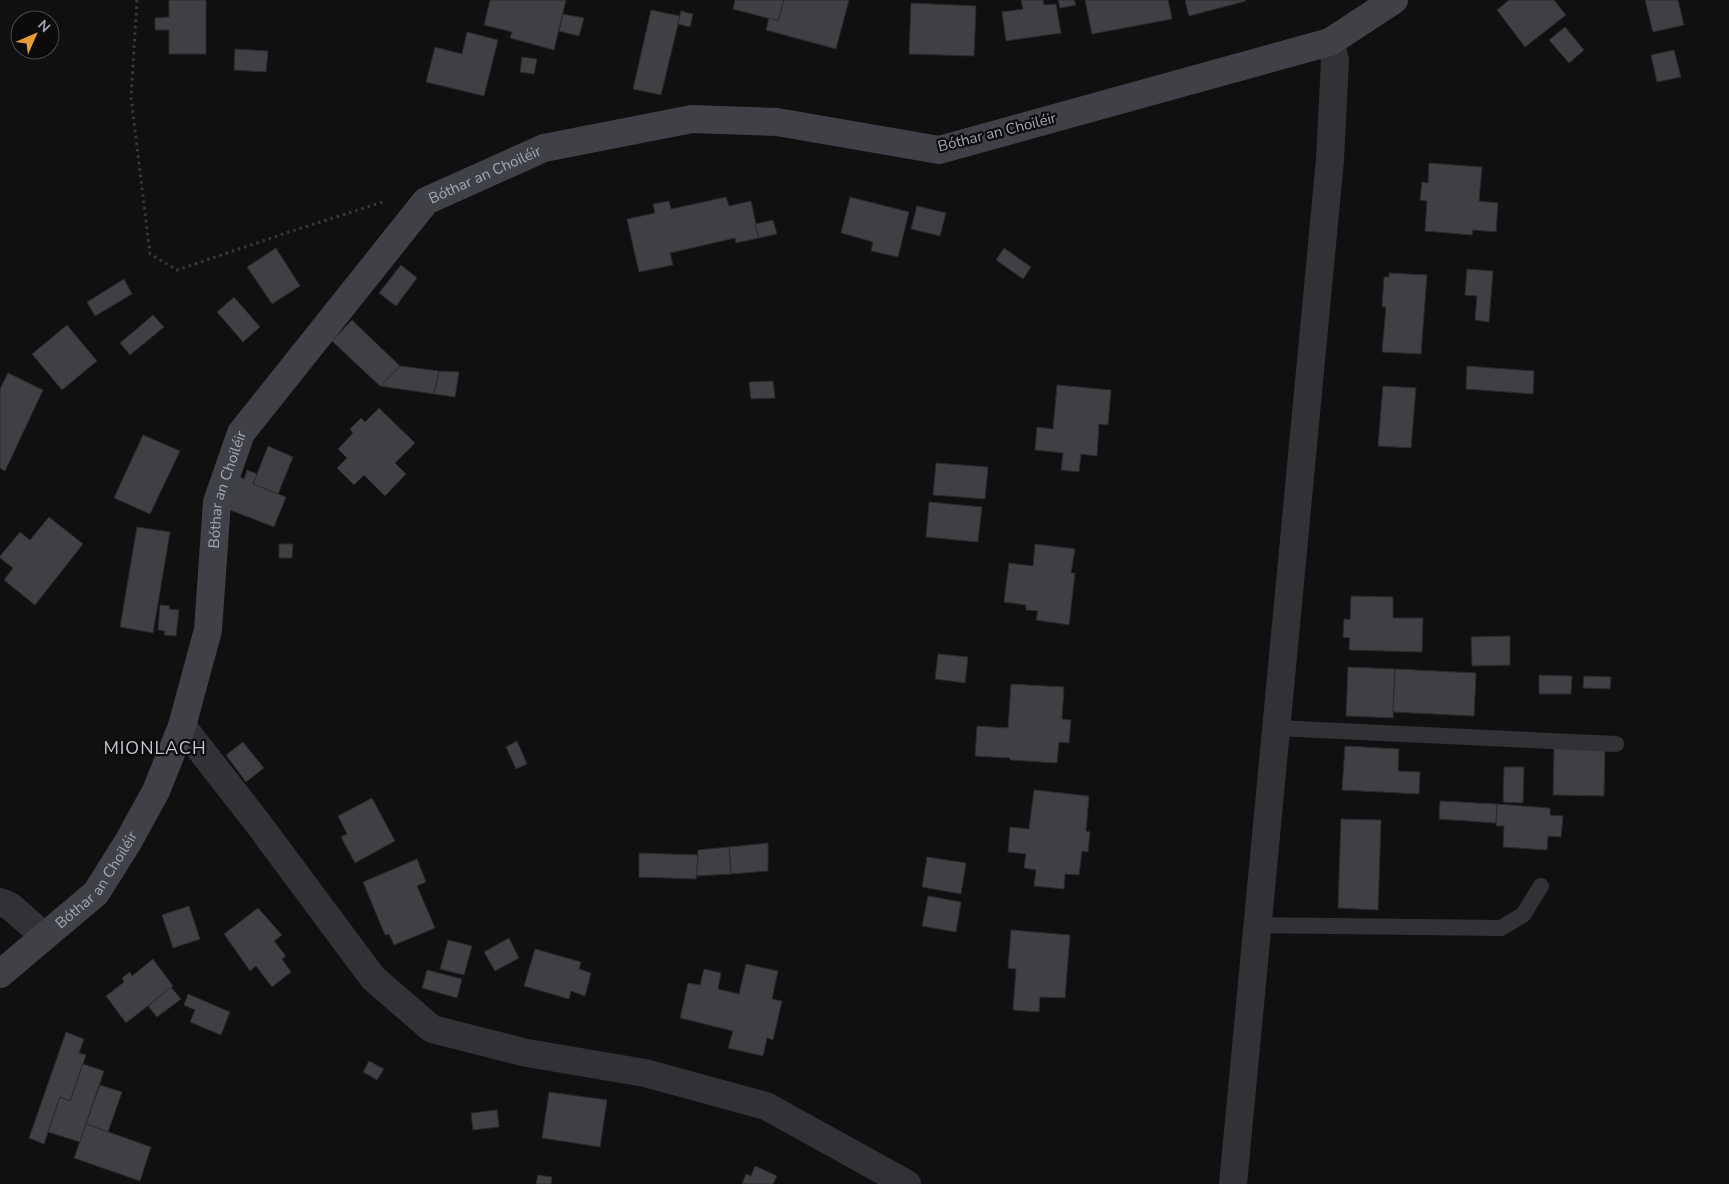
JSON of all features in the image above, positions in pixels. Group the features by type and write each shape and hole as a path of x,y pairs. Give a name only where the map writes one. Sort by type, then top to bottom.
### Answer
{"street":[{"name":"Bóthar an Choiléir","path":"0,974 96,892 128,842 156,791 182,726 208,630 217,502 241,433 426,200 544,148 692,119 777,122 939,150 1330,42 1394,0"},
{"path":"1233,1184 1330,160 1335,60 1330,42"},
{"path":"182,726 257,822 373,978 432,1029 527,1053 645,1073 766,1106 907,1184"},
{"path":"0,902 10,906 44,936"}],"lane":[{"path":"1276,728 1616,744"},
{"path":"1258,925 1501,928 1523,915 1540,886"}],"path":[{"path":"136,0 131,97 150,254 176,270 384,201 426,200"}],"building":[{"path":"169,0 206,0 206,54 169,54 169,30 155,30 155,18 169,17"},
{"path":"490,0 566,0 554,50 510,38 512,32 484,25"},
{"path":"735,0 784,0 778,21 733,9"},
{"path":"784,0 849,0 836,49 766,30 769,18 778,21"},
{"path":"1021,0 1043,0 1044,5 1056,4 1061,33 1006,41 1002,12 1023,9"},
{"path":"1058,0 1074,0 1076,5 1060,8"},
{"path":"1085,0 1168,0 1172,19 1092,34"},
{"path":"1185,0 1245,0 1246,1 1189,16"},
{"path":"1509,0 1554,0 1566,15 1525,47 1497,10"},
{"path":"1645,0 1678,0 1684,25 1653,32"},
{"path":"911,3 976,6 974,56 909,54"},
{"path":"651,10 680,16 661,95 633,89"},
{"path":"681,11 693,14 690,27 678,24"},
{"path":"563,14 584,18 579,36 559,31"},
{"path":"1565,27 1584,50 1569,63 1549,40"},
{"path":"467,32 498,40 484,96 426,82 435,47 462,54"},
{"path":"235,49 268,51 266,72 234,70"},
{"path":"1674,50 1681,77 1657,82 1651,55"},
{"path":"522,57 537,59 534,74 520,72"},
{"path":"1429,163 1482,167 1479,201 1498,203 1496,232 1473,230 1472,235 1425,231 1427,201 1420,200 1422,182 1428,183"},
{"path":"726,197 729,206 751,201 759,238 736,243 735,238 670,253 673,265 639,272 627,219 655,213 653,204 669,201 671,209"},
{"path":"850,197 909,212 898,257 871,251 873,242 841,233"},
{"path":"917,206 946,213 940,236 911,229"},
{"path":"773,220 777,234 759,238 755,224"},
{"path":"276,248 300,286 272,304 247,267"},
{"path":"1004,248 1031,267 1023,279 996,260"},
{"path":"401,265 417,278 396,306 379,293"},
{"path":"1467,269 1493,271 1489,322 1475,320 1477,296 1465,295"},
{"path":"1389,273 1427,275 1421,354 1382,352 1386,307 1382,307 1384,277 1389,277"},
{"path":"124,279 132,294 95,316 87,302"},
{"path":"234,297 260,327 243,342 217,312"},
{"path":"153,315 164,327 130,355 120,343"},
{"path":"352,320 400,366 380,386 332,341"},
{"path":"67,325 97,361 62,390 32,354"},
{"path":"400,366 439,371 434,394 380,386"},
{"path":"1467,366 1534,371 1533,394 1466,389"},
{"path":"439,371 459,372 455,397 434,394"},
{"path":"8,373 43,390 5,471 0,468 0,389"},
{"path":"773,381 775,398 751,399 749,382"},
{"path":"1057,385 1111,390 1108,425 1099,424 1097,456 1081,454 1079,472 1061,470 1063,453 1035,450 1037,427 1053,429"},
{"path":"1383,386 1416,388 1411,448 1378,446"},
{"path":"379,408 415,443 395,463 406,474 385,496 364,475 354,485 337,468 347,458 338,449 353,433 350,429 361,418 365,422"},
{"path":"143,435 180,451 150,514 114,498"},
{"path":"268,446 293,457 278,494 253,484"},
{"path":"936,463 988,467 985,499 933,495"},
{"path":"247,470 257,474 253,484 286,497 274,527 225,508 238,476 244,479"},
{"path":"929,502 982,507 978,542 926,537"},
{"path":"49,517 83,544 35,605 4,580 13,568 0,556 20,532 30,540"},
{"path":"137,527 170,532 153,633 120,627"},
{"path":"279,544 293,544 292,558 279,558"},
{"path":"1035,544 1075,549 1071,573 1075,573 1069,625 1036,620 1038,611 1026,610 1026,605 1004,602 1009,563 1033,566"},
{"path":"1351,596 1393,597 1393,618 1423,618 1422,652 1349,650 1350,638 1343,637 1344,619 1350,620"},
{"path":"160,605 170,606 169,609 179,610 176,636 164,635 165,631 158,630"},
{"path":"1510,636 1510,665 1472,666 1471,637"},
{"path":"938,654 968,657 965,683 935,679"},
{"path":"1348,667 1395,669 1393,718 1346,716"},
{"path":"1395,669 1476,673 1474,716 1393,712"},
{"path":"1539,675 1572,676 1571,694 1539,694"},
{"path":"1584,676 1611,677 1610,689 1583,688"},
{"path":"1011,684 1064,687 1062,719 1071,720 1069,743 1059,742 1057,763 975,756 977,726 1008,728"},
{"path":"517,741 527,764 516,769 506,747"},
{"path":"243,742 264,768 246,782 226,755"},
{"path":"1345,746 1399,749 1398,771 1420,772 1419,794 1342,790"},
{"path":"1554,748 1605,750 1604,796 1553,795"},
{"path":"1504,767 1524,767 1523,803 1503,802"},
{"path":"1034,790 1089,796 1086,831 1090,832 1088,852 1082,851 1079,875 1065,874 1064,889 1034,886 1036,870 1024,868 1026,854 1008,852 1010,827 1029,829"},
{"path":"372,798 395,841 355,863 341,837 347,834 338,816"},
{"path":"1440,801 1497,804 1496,823 1439,819"},
{"path":"1497,804 1550,808 1550,815 1563,816 1561,837 1548,836 1547,850 1503,847 1504,826 1496,826"},
{"path":"1341,819 1381,820 1378,910 1338,908"},
{"path":"768,843 768,871 731,874 729,847"},
{"path":"729,847 731,874 696,876 698,850"},
{"path":"639,853 698,855 696,879 639,877"},
{"path":"927,857 966,863 961,894 922,887"},
{"path":"417,859 426,882 417,886 435,928 394,945 389,934 385,935 363,882"},
{"path":"928,896 961,902 956,932 922,926"},
{"path":"189,906 200,939 173,948 162,915"},
{"path":"258,908 282,935 274,941 286,956 282,959 291,972 272,987 256,966 250,971 224,934"},
{"path":"1011,930 1070,935 1065,998 1040,997 1039,1012 1013,1010 1016,969 1008,968"},
{"path":"509,938 519,958 495,971 484,952"},
{"path":"448,940 472,946 464,975 440,969"},
{"path":"535,949 581,962 579,969 591,973 585,996 571,991 569,999 524,986"},
{"path":"153,959 173,986 126,1023 106,996 124,982 122,978 130,972 132,976"},
{"path":"746,964 778,971 772,999 782,1001 773,1040 767,1038 763,1056 728,1048 733,1031 680,1018 688,983 700,985 704,969 721,973 718,989 739,994"},
{"path":"427,970 462,979 457,998 422,988"},
{"path":"171,987 181,999 157,1017 148,1006"},
{"path":"188,994 230,1012 221,1035 190,1022 195,1010 184,1005"},
{"path":"66,1032 84,1039 79,1053 86,1055 70,1101 60,1097 44,1144 29,1138"},
{"path":"369,1061 384,1069 377,1080 363,1072"},
{"path":"83,1064 104,1071 80,1142 48,1132 60,1097 70,1101"},
{"path":"100,1085 122,1092 108,1132 86,1124"},
{"path":"549,1092 607,1100 600,1147 542,1138"},
{"path":"497,1110 499,1127 473,1130 471,1113"},
{"path":"86,1124 151,1147 140,1181 74,1158"},
{"path":"755,1166 777,1176 773,1184 742,1184 746,1174 751,1176"},
{"path":"538,1175 552,1177 551,1184 536,1184"}],"district":[{"name":"MIONLACH","path":"155,748"}]}
